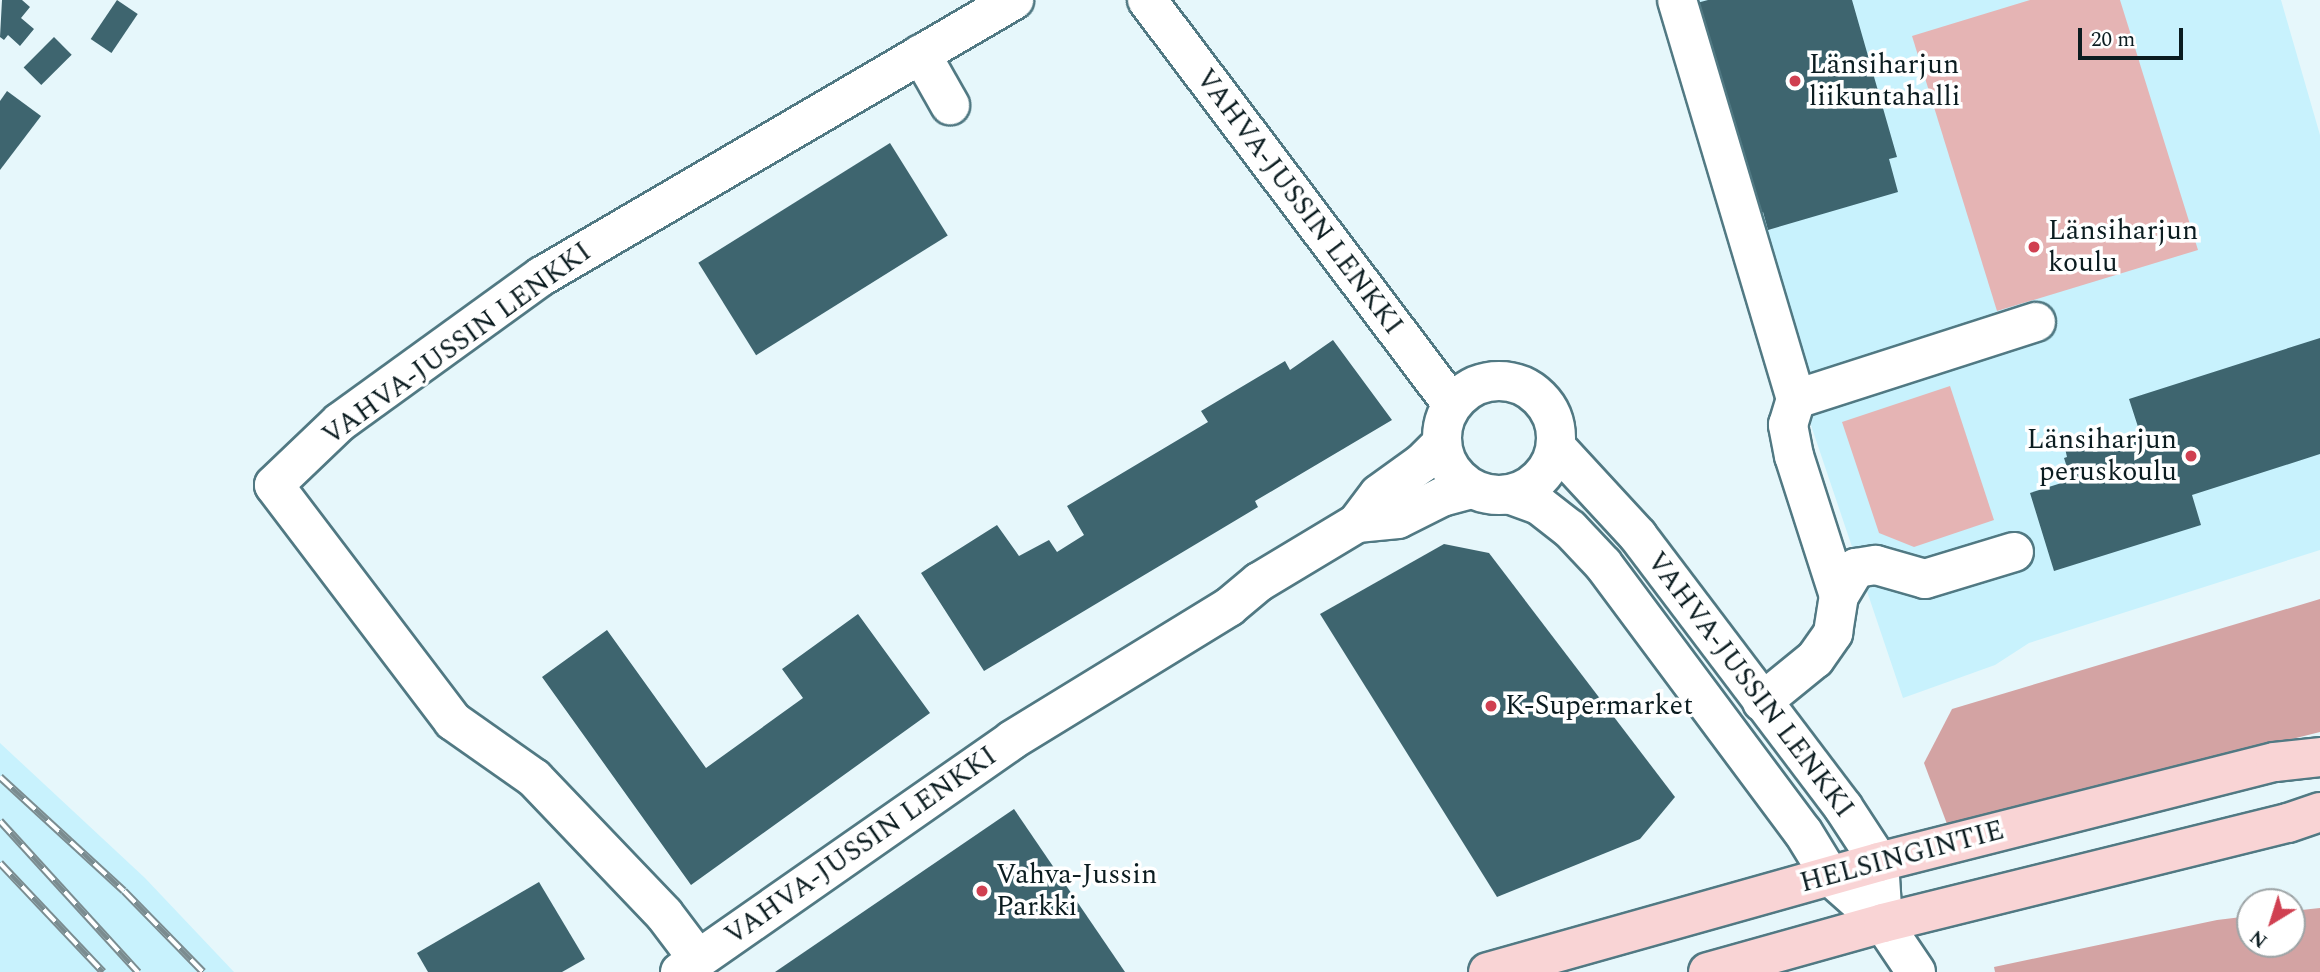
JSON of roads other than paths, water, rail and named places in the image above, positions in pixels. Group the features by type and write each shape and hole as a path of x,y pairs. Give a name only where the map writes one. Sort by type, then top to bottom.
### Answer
{"main road":[{"name":"HELSINGINTIE","path":"1488,972 1879,862 2275,762 2320,757"},
{"path":"1708,972 1883,923 2288,823 2320,812"}],"street":[{"name":"VAHVA-JUSSIN LENKKI","path":"1014,0 542,276 340,422 274,485 453,721 534,778 664,914 689,966 1012,740 1229,607 1259,582 1357,523 1379,494 1422,463 1441,444"},
{"name":"VAHVA-JUSSIN LENKKI","path":"1147,0 1452,404"},
{"path":"1676,0 1796,399 1788,425 1794,456 1839,596"},
{"path":"921,54 950,105"},
{"path":"1796,399 2036,322"},
{"path":"1500,380 1527,388 1538,396 1553,419 1556,447 1545,472 1525,490 1511,495 1484,494 1471,489 1450,470 1441,444 1442,430 1452,404 1461,394 1486,382 1500,380"},
{"name":"VAHVA-JUSSIN LENKKI","path":"1556,447 1638,536 1843,807 1879,862 1883,923"},
{"name":"VAHVA-JUSSIN LENKKI","path":"1357,523 1398,520 1443,497 1471,489"},
{"name":"VAHVA-JUSSIN LENKKI","path":"1511,495 1539,505 1570,529 1603,564 1797,823 1830,876 1883,923"},
{"path":"1762,702 1815,659 1833,633 1839,596 1856,568 1876,565 1925,579 2014,552"},
{"path":"1883,923 1916,972"}],"railway":[{"path":"0,777 124,891 203,972"},
{"path":"0,821 138,972"},
{"path":"0,863 103,972"}],"place":[{"name":"Länsiharjun liikuntahalli","path":"1795,81"},
{"name":"Länsiharjun koulu","path":"2034,247"},
{"name":"Länsiharjun peruskoulu","path":"2191,456"},
{"name":"K-Supermarket","path":"1491,706"},
{"name":"Vahva-Jussin Parkki","path":"982,891"}]}
